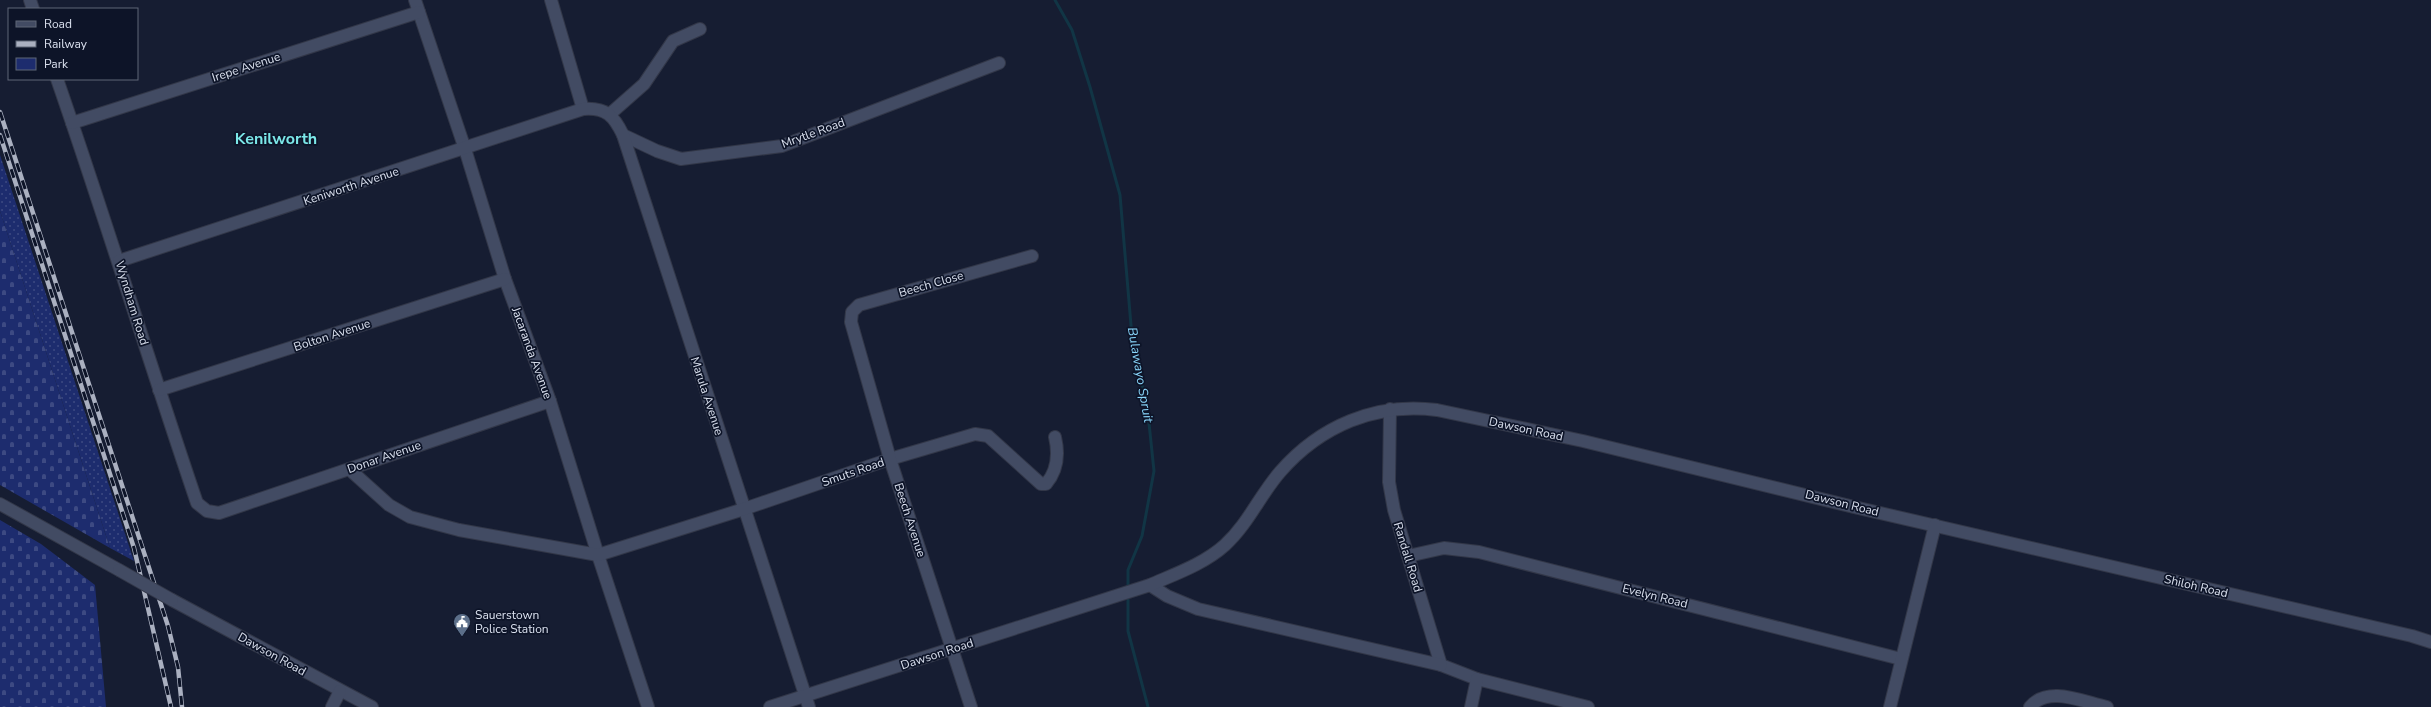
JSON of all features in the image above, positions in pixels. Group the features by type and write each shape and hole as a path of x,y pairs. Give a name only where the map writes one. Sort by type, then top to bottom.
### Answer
{"street":[{"path":"551,0 583,109 593,108 610,114 644,84 673,41 700,29"},
{"name":"Irepe Avenue","path":"72,123 417,6"},
{"name":"Jacaranda Avenue","path":"417,6 465,149 505,279 550,401 598,555 648,707"},
{"name":"Mrytle Road","path":"623,135 657,152 681,159 782,146 999,63"},
{"name":"Wyndham Road","path":"57,80 119,261 159,390 198,503 207,511 219,514"},
{"name":"Keniworth Avenue","path":"119,261 465,149 583,109"},
{"name":"Marula Avenue","path":"610,114 615,119 623,135 809,707"},
{"name":"Beech Close","path":"853,332 850,322 852,312 860,305 1032,256"},
{"name":"Bolton Avenue","path":"159,390 505,279"},
{"name":"Beech Avenue","path":"853,332 890,459 951,650 971,707"},
{"name":"Donar Avenue","path":"219,514 550,401"},
{"name":"Dawson Road","path":"770,707 951,650 1149,585 1199,563 1225,545 1246,521 1280,473 1308,445 1333,429 1366,414 1390,409 1412,407 1437,410 1568,438 1961,530"},
{"name":"Randall Road","path":"1390,409 1388,482 1408,556 1441,665"},
{"name":"Smuts Road","path":"598,555 744,509 890,459 975,434 988,436 1044,484 1052,477 1056,466 1058,449 1055,437"},
{"path":"349,469 389,505 410,517 459,530 598,555"},
{"name":"Dawson Road","path":"0,504 172,600 372,707"},
{"path":"1890,707 1935,525"},
{"name":"Shiloh Road","path":"1961,530 2412,636 2431,642"},
{"name":"Evelyn Road","path":"1408,556 1444,548 1479,552 1901,659"},
{"path":"1149,585 1167,596 1198,609 1441,665 1477,679 1588,707"},
{"path":"1471,707 1477,679"},
{"path":"332,707 340,691"},
{"path":"2030,707 2039,698 2053,695 2107,707"}],"green space":[{"path":"0,155 134,561 110,548 0,211"},
{"path":"0,211 110,548 0,485"},
{"path":"0,520 41,544 95,585 106,707 0,707"}],"waterway":[{"name":"Bulawayo Spruit","path":"1055,0 1072,30 1090,87 1120,195 1133,349 1147,404 1154,471 1142,536 1128,570 1128,588"},
{"name":"Bulawayo Spruit","path":"1128,596 1128,631 1148,707"}],"railway":[{"path":"0,112 168,626 178,667 182,707"},
{"path":"0,135 134,548 171,707"}],"place":[{"name":"Sauerstown Police Station","path":"462,637"}],"district":[{"name":"Kenilworth","path":"276,139"}]}
